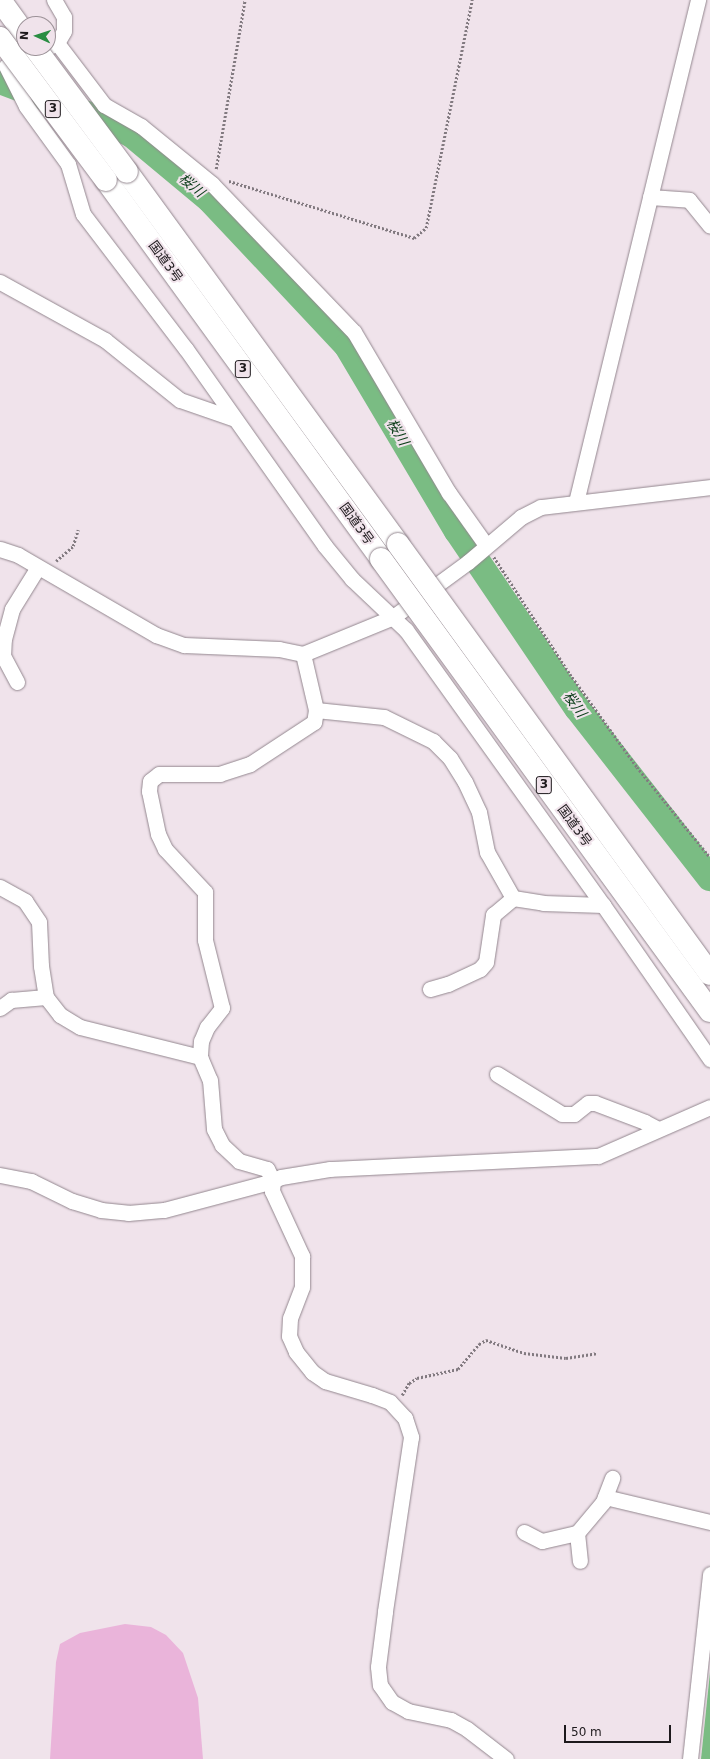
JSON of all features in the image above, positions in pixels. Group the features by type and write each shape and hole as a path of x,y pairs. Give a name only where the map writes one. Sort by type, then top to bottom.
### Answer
{"highway":[{"path":"0,0 16,22"},
{"name":"国道3号","path":"0,38 106,180 710,1011"},
{"name":"国道3号","path":"41,56 127,172 710,974"}],"street":[{"path":"54,0 64,17 64,31 56,40"},
{"path":"576,502 698,0"},
{"path":"56,52 104,105 141,126 213,180 354,332 449,493 483,547"},
{"path":"27,56 3,66 26,106 68,164 83,214 235,419 325,546 352,579 406,630 603,905 710,1059"},
{"path":"650,197 689,200 710,226"},
{"path":"0,282 105,340 180,400 235,419"},
{"path":"0,549 18,555 156,635 184,645 279,649 303,654 393,617 468,562 483,547 521,517 541,507 710,487"},
{"path":"17,682 3,656 5,631 12,609 40,568"},
{"path":"303,654 316,710 314,722 301,733 250,764 220,774 159,774 150,781 149,792 158,834 165,849 205,892 205,940 222,1008 207,1026 201,1041 200,1057 210,1080 214,1129 222,1144 239,1161 267,1169 273,1181 272,1191 302,1256 302,1287 290,1318 289,1336 296,1352 312,1372 325,1381 372,1394 390,1402 405,1418 411,1437 378,1667 380,1685 392,1702 408,1711 451,1720 467,1729 506,1759"},
{"path":"316,710 384,717 433,742 450,758 465,782 479,812 488,852 513,898"},
{"path":"0,887 25,901 39,922 41,966 46,997 60,1016 80,1027 200,1057"},
{"path":"430,989 455,981 480,969 486,962 493,915 513,898 544,903 603,905"},
{"path":"0,1008 11,1000 46,997"},
{"path":"497,1074 562,1114 574,1114 588,1103 595,1103 645,1122 658,1129"},
{"path":"0,1175 32,1181 72,1201 101,1210 128,1213 164,1210 273,1181 281,1177 330,1169 598,1156 710,1107"},
{"path":"524,1532 542,1541 577,1532 605,1497 612,1478"},
{"path":"605,1497 710,1522"},
{"path":"577,1532 580,1561"},
{"path":"690,1759 710,1574"}],"path":[{"path":"245,0 213,180 414,238 426,228 472,0"},
{"path":"40,568 66,555 73,546 78,530"},
{"path":"483,547 637,767 710,857"},
{"path":"395,1408 410,1383 417,1378 458,1369 479,1344 486,1340 524,1354 566,1358 597,1353"}],"shaded area":[{"path":"125,1624 151,1627 166,1635 183,1653 198,1698 203,1759 50,1759 56,1662 60,1644 80,1633"},
{"path":"710,1672 710,1759 701,1759"}],"waterway":[{"name":"桜川","path":"0,81 95,117 132,135 210,200 347,346 457,531 577,708 710,878"}]}
